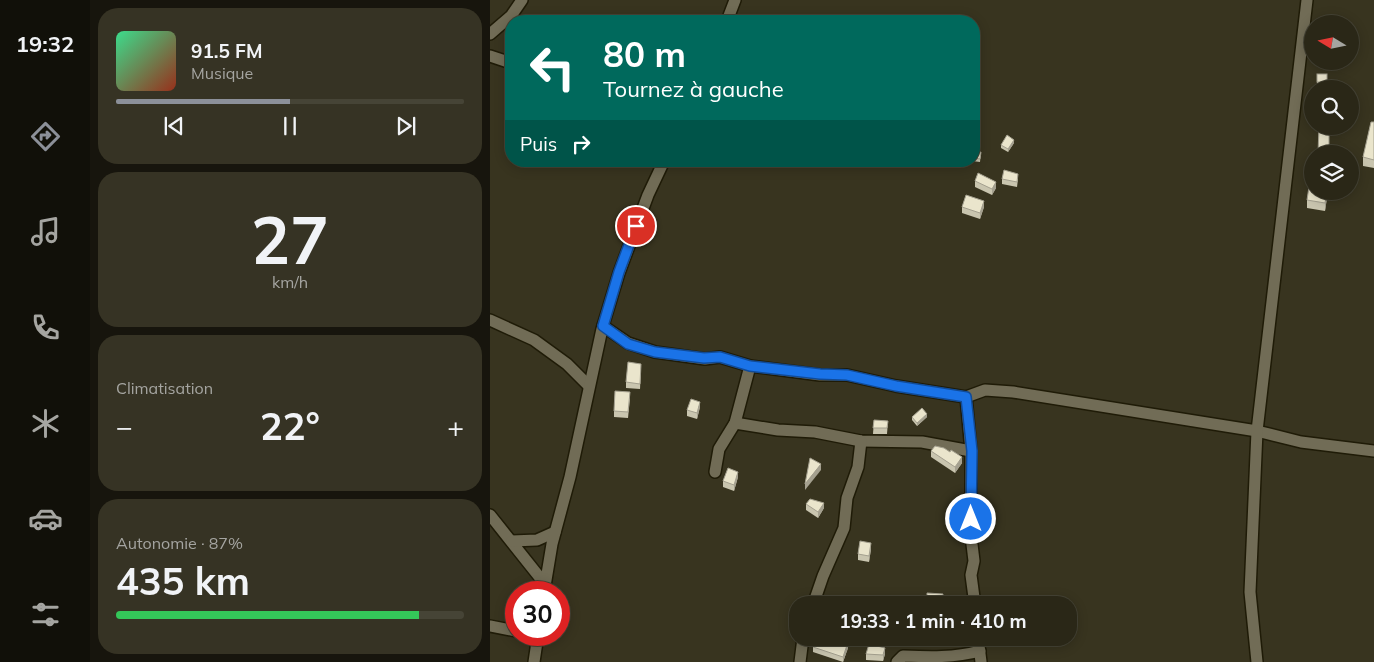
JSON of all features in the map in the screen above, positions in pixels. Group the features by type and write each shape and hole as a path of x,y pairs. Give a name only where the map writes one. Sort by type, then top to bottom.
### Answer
{"street":[{"path":"512,15 522,0"},
{"path":"729,15 735,0"},
{"path":"1257,662 1250,592 1257,431 1307,0"},
{"path":"490,34 505,21"},
{"path":"491,53 505,60"},
{"path":"546,581 555,532 570,477 603,326 622,264 648,195 661,167"},
{"path":"490,320 534,340 567,364 589,386"},
{"path":"603,326 628,344 655,352 704,358 720,357 750,366 847,375 896,386 966,397 985,390 1013,392 1257,431 1301,442 1374,452"},
{"path":"715,472 719,449 735,423 750,366"},
{"path":"966,397 972,451 971,536 974,561 972,575 974,596"},
{"path":"735,423 778,430 814,432 861,441 922,442 972,451"},
{"path":"816,596 822,576 844,528 847,498 858,467 861,441"},
{"path":"490,515 512,541 540,581"},
{"path":"512,541 537,540 555,532"},
{"path":"490,626 505,629"},
{"path":"534,662 536,646"},
{"path":"800,662 802,646"},
{"path":"897,662 903,656 943,658 966,655 980,657"}],"building":[{"path":"1317,74 1327,74 1327,80 1317,80"},
{"path":"1371,122 1374,122 1374,160 1363,157"},
{"path":"1007,135 1014,140 1008,149 1001,145"},
{"path":"1319,135 1329,135 1329,145 1318,145"},
{"path":"1004,170 1018,174 1017,182 1002,179"},
{"path":"978,173 996,182 992,189 975,181"},
{"path":"966,195 984,201 980,213 962,207"},
{"path":"1307,200 1326,200 1325,203"},
{"path":"628,362 641,364 640,384 626,382"},
{"path":"615,391 630,392 628,412 614,411"},
{"path":"691,399 700,402 697,413 687,410"},
{"path":"922,408 927,414 917,423 912,417"},
{"path":"874,420 888,421 887,428 873,428"},
{"path":"935,446 950,452 951,450 962,457 955,467 931,451"},
{"path":"810,458 821,464 805,484"},
{"path":"728,468 738,472 734,485 723,481"},
{"path":"810,499 824,503 818,512 806,504"},
{"path":"860,541 871,543 869,556 858,554"},
{"path":"927,593 943,594 943,596 927,596"},
{"path":"813,646 847,646 843,657"},
{"path":"868,646 885,648 883,655 866,654"}],"route":[{"path":"636,226 619,272 603,326 628,344 655,352 686,357 720,357 750,366 847,375 896,386 966,397 972,451 971,519"}]}
